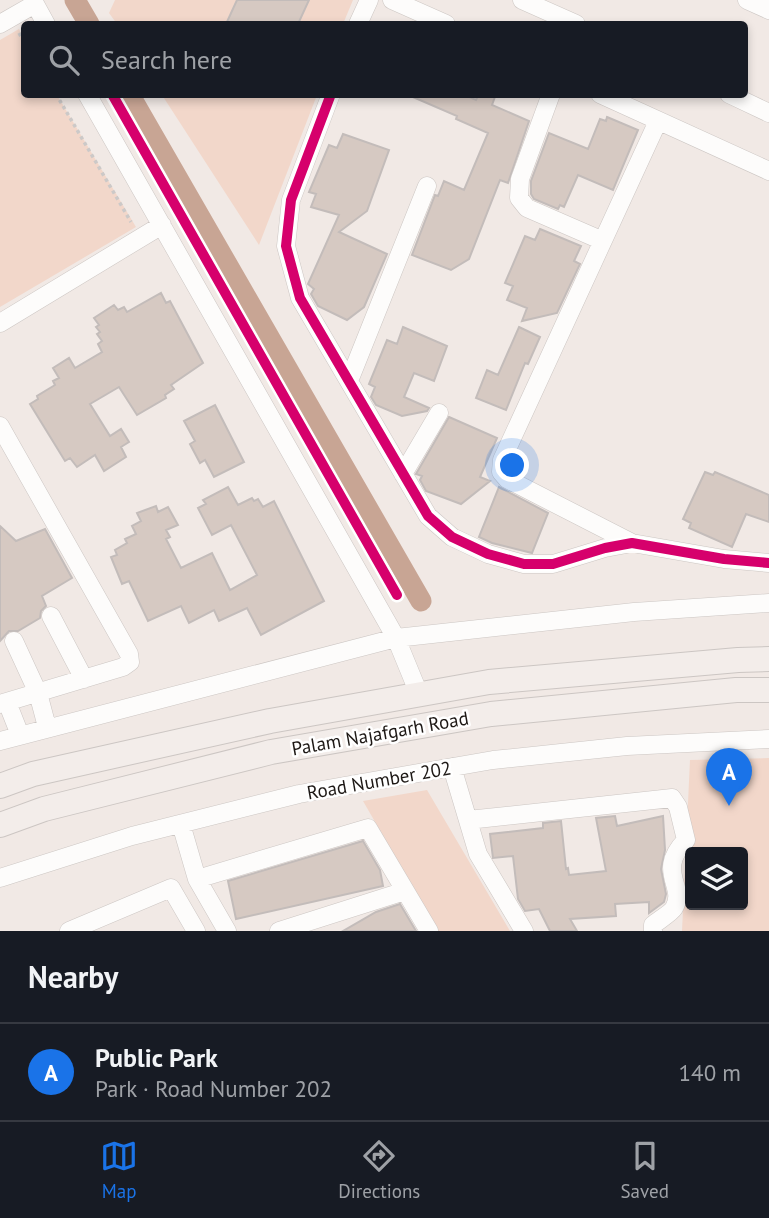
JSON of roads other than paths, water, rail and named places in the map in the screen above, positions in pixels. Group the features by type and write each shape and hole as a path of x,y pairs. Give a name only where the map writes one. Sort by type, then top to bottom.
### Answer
{"main road":[{"name":"Palam Najafgarh Road","path":"0,786 33,774 270,721 489,681 769,659"},
{"name":"Palam Najafgarh Road","path":"0,825 44,809 271,752 491,715 736,690 769,690"}],"street":[{"path":"359,21 369,0"},
{"path":"392,0 439,21"},
{"path":"522,0 569,21"},
{"path":"747,0 769,10"},
{"path":"0,24 33,2 44,21"},
{"path":"89,98 396,638 419,694"},
{"path":"329,98 291,200 286,246 300,298 428,516 452,537 524,564 553,564 605,548 632,543"},
{"path":"550,98 520,179 519,198 527,208 603,240"},
{"path":"609,98 769,171"},
{"path":"737,98 769,113"},
{"path":"658,121 502,460 501,472 507,479 632,543 724,559 769,563"},
{"path":"349,381 427,186"},
{"path":"0,323 162,226"},
{"path":"403,474 439,413"},
{"path":"0,426 129,654 130,663 4,703 20,735"},
{"path":"0,741 396,638 634,612 769,603"},
{"path":"51,616 84,679"},
{"path":"14,641 38,693 47,727"},
{"name":"Road Number 202","path":"0,878 132,836 299,794 493,760 626,746 769,739"},
{"path":"452,767 478,854 524,931"},
{"path":"468,820 672,798 678,807 686,840 671,861 677,897 674,909 653,925 653,931"},
{"path":"181,824 197,879 227,931"},
{"path":"197,879 368,828 429,931"},
{"path":"69,931 172,888 196,931"},
{"path":"279,931 405,891"}],"waterway":[{"path":"75,0 87,21"},
{"path":"131,98 421,601"}],"place":[{"name":"Public Park","path":"729,806"}]}
